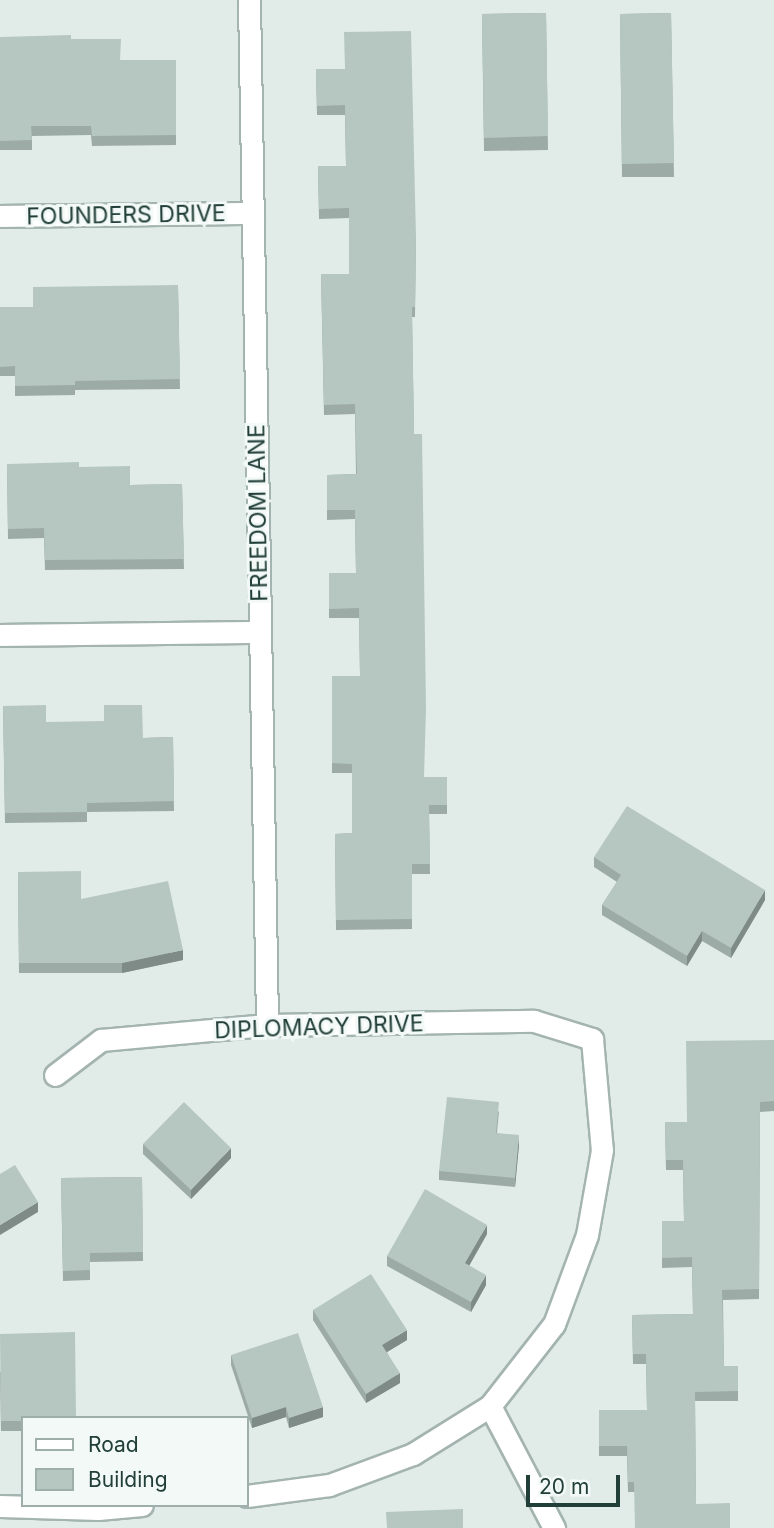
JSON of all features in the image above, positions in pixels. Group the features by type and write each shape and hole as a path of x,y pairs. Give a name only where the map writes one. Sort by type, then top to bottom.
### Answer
{"street":[{"name":"FREEDOM LANE","path":"249,0 267,1025"},
{"name":"FOUNDERS DRIVE","path":"0,216 253,214"},
{"path":"0,635 260,632"},
{"name":"DIPLOMACY DRIVE","path":"55,1075 101,1040 267,1025 534,1021 592,1039 601,1150 587,1235 554,1324 490,1406"},
{"path":"248,1496 329,1485 414,1454 490,1406 554,1528"},
{"path":"0,1506 97,1519 136,1507"}],"building":[{"path":"546,13 548,136 484,138 482,14"},
{"path":"671,13 674,163 622,164 620,14"},
{"path":"411,31 416,237 415,307 412,307 414,434 422,434 426,708 424,777 447,777 447,805 429,805 430,864 412,864 412,919 336,920 335,834 352,833 352,764 332,763 332,676 360,676 359,608 329,609 329,573 356,573 355,510 327,510 327,475 357,474 355,404 324,405 321,274 349,274 349,208 319,209 318,166 346,166 345,105 317,106 316,69 345,69 344,32"},
{"path":"71,35 71,39 121,39 120,60 176,60 176,135 92,136 91,126 31,126 32,140 0,141 0,37"},
{"path":"178,285 180,379 75,381 75,385 15,386 15,366 0,367 0,307 33,307 33,287"},
{"path":"79,462 79,467 130,466 130,485 182,484 184,559 45,560 44,528 8,529 7,464"},
{"path":"46,705 46,722 104,721 104,705 142,705 143,738 173,737 174,801 87,803 87,812 5,813 3,706"},
{"path":"627,806 765,890 731,948 702,931 687,956 602,905 621,875 594,857"},
{"path":"81,871 81,899 168,881 183,950 122,963 19,963 18,872"},
{"path":"774,1040 774,1101 760,1102 759,1289 722,1290 724,1366 738,1366 738,1391 695,1392 696,1504 730,1503 730,1528 635,1528 634,1482 628,1482 627,1446 599,1446 599,1410 647,1410 646,1354 633,1354 632,1315 693,1314 692,1257 662,1258 662,1221 684,1221 683,1160 666,1160 665,1122 687,1122 686,1041"},
{"path":"447,1097 499,1102 496,1133 519,1135 515,1178 439,1171"},
{"path":"184,1102 231,1148 191,1190 143,1144"},
{"path":"15,1165 38,1202 0,1225 0,1174"},
{"path":"142,1177 143,1252 90,1253 90,1270 63,1271 61,1178"},
{"path":"425,1189 487,1225 465,1263 486,1275 471,1302 387,1256"},
{"path":"371,1274 407,1330 382,1345 400,1373 366,1394 313,1310"},
{"path":"75,1332 76,1416 21,1416 21,1421 1,1421 0,1334"},
{"path":"298,1333 323,1407 289,1418 286,1407 252,1418 231,1355"},
{"path":"463,1509 463,1528 387,1528 386,1512"}]}
